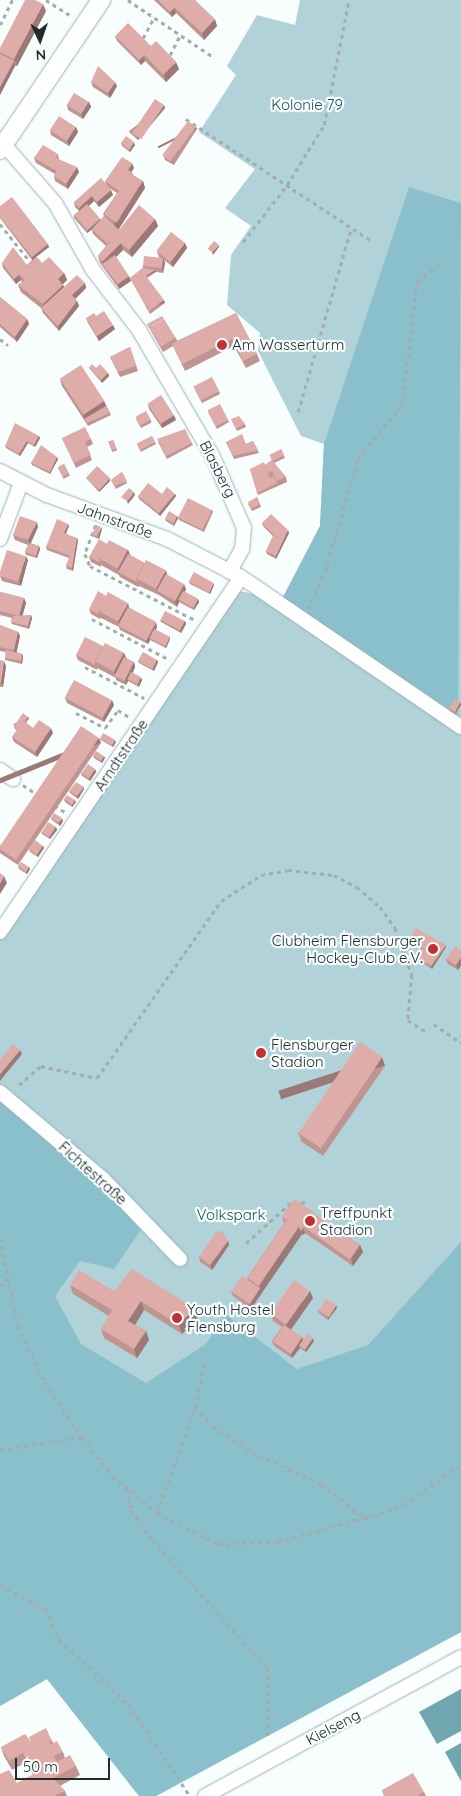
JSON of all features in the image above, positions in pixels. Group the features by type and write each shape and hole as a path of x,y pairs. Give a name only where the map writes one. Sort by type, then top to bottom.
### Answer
{"main road":[{"path":"1,145 101,0"}],"street":[{"name":"Blasberg","path":"1,145 55,203 93,270 170,380 213,457 244,528 242,549 235,574"},
{"name":"Jahnstraße","path":"0,471 21,483 167,539 235,574"},
{"path":"0,539 21,483"},
{"path":"235,574 461,728"},
{"name":"Arndtstraße","path":"0,932 209,628 235,574"},
{"path":"0,770 13,780"},
{"name":"Fichtestraße","path":"0,1092 103,1179 180,1259"},
{"name":"Kielseng","path":"205,1796 461,1657"}],"path":[{"path":"0,25 12,0"},
{"path":"47,0 85,24"},
{"path":"128,0 212,56"},
{"path":"243,242 287,185 329,113 349,0"},
{"path":"143,38 154,17"},
{"path":"170,55 180,35"},
{"path":"186,119 370,240"},
{"path":"0,224 28,259"},
{"path":"298,412 352,228"},
{"path":"304,620 326,571 358,458 402,405 417,281 443,261"},
{"path":"0,339 8,345"},
{"path":"99,514 85,554 90,566 209,628"},
{"path":"92,619 182,667"},
{"path":"84,667 156,705"},
{"path":"76,713 105,728 118,710"},
{"path":"13,780 45,799"},
{"path":"51,804 77,820"},
{"path":"19,1085 42,1066 97,1078 221,901 261,876 288,870 334,875 380,907 399,936 412,975 408,1020 428,1033"},
{"path":"434,1024 461,1043"},
{"path":"246,1243 293,1200 307,1203"},
{"path":"0,1238 18,1326 44,1382 82,1437 128,1489 157,1513 218,1544 277,1542 353,1522 404,1505 461,1464"},
{"path":"0,1285 10,1283"},
{"path":"157,1513 195,1407 205,1362"},
{"path":"195,1407 213,1426 252,1452 321,1484 365,1518"},
{"path":"0,1450 82,1437"},
{"path":"128,1489 131,1510 154,1540 268,1668 268,1736"},
{"path":"353,1522 355,1511"},
{"path":"0,1585 46,1609 59,1640 128,1704 190,1796"}],"green space":[{"name":"Volkspark","path":"300,0 461,0 461,1632 156,1796 139,1796 47,1679 0,1706 0,931 234,590 282,599 320,526 324,444 301,436 258,351 260,333 227,305 231,255 251,226 225,208 255,169 199,132 236,75 227,66 257,15 295,25"}],"shaded area":[{"path":"409,187 461,203 458,720 282,599 320,526 324,444"},
{"path":"0,1097 84,1169 141,1230 114,1269 80,1261 55,1296 81,1344 146,1383 206,1344 225,1314 297,1369 368,1345 461,1242 461,1632 156,1796 139,1796 47,1679 0,1706"},
{"path":"461,1689 461,1731 437,1744 419,1712"},
{"path":"461,1743 461,1781 445,1752"}],"building":[{"path":"25,0 35,0 43,4 14,59 0,52 0,48"},
{"path":"158,0 179,0 170,12"},
{"path":"179,0 195,0 215,19 202,33 173,6"},
{"path":"128,23 151,46 139,60 115,36"},
{"path":"156,41 176,62 163,74 143,54"},
{"path":"0,54 14,61 0,87"},
{"path":"98,66 115,82 108,93 91,82"},
{"path":"74,93 89,102 81,114 67,105"},
{"path":"155,99 164,105 141,139 132,133"},
{"path":"59,116 76,127 67,141 50,130"},
{"path":"188,121 196,127 170,161 162,155"},
{"path":"126,136 134,142 129,150 121,143"},
{"path":"43,145 58,154 56,158 77,167 66,184 54,176 57,171 34,158"},
{"path":"122,157 132,163 128,170 133,173 130,173 119,191 105,181"},
{"path":"130,173 143,181 117,223 104,215"},
{"path":"101,178 111,190 97,202 92,196 79,208 74,202"},
{"path":"12,197 48,244 32,257 0,217 0,206"},
{"path":"87,204 100,219 87,230 74,215"},
{"path":"139,205 155,219 129,250 121,243 102,262 98,256"},
{"path":"104,216 119,230 107,243 92,229"},
{"path":"171,232 185,243 170,262 156,251"},
{"path":"214,241 219,245 212,253 208,249"},
{"path":"13,247 27,265 14,279 2,263"},
{"path":"115,255 129,276 118,284 102,264"},
{"path":"144,256 163,258 162,268 143,266"},
{"path":"37,257 42,263 49,257 64,273 58,279 63,285 43,304 18,285 25,280 18,273"},
{"path":"143,268 155,270 146,276 164,300 149,311 130,278"},
{"path":"77,275 85,283 72,295 77,301 58,326 41,308"},
{"path":"0,297 27,319 15,337 0,324"},
{"path":"104,311 113,325 97,336 86,318 94,313 96,316"},
{"name":"Am Wasserturm","path":"236,313 257,354 243,361 232,339 182,364 172,344"},
{"path":"162,316 164,319 149,328 147,324"},
{"path":"164,319 176,338 161,347 150,328"},
{"path":"130,347 136,366 118,372 110,357"},
{"path":"92,364 96,368 100,364 108,373 101,380 89,367"},
{"path":"81,365 104,401 83,415 60,379"},
{"path":"212,377 219,391 201,401 193,387"},
{"path":"161,395 174,415 161,424 148,404"},
{"path":"220,404 228,420 216,426 208,410"},
{"path":"106,406 110,413 87,423 84,419"},
{"path":"146,411 151,420 140,426 136,417"},
{"path":"239,416 245,424 236,429 231,419"},
{"path":"15,423 39,436 34,445 27,441 19,454 5,446"},
{"path":"85,427 91,439 85,442 91,455 74,463 62,438"},
{"path":"185,429 192,443 166,456 157,439"},
{"path":"242,434 246,444 253,441 258,450 233,456 226,442"},
{"path":"152,436 155,442 140,450 137,444"},
{"path":"113,440 116,448 112,450 108,442"},
{"path":"41,445 57,457 50,472 31,463"},
{"path":"281,449 284,455 273,461 269,455"},
{"path":"272,460 286,477 276,481 272,471 268,473 265,465"},
{"path":"264,462 270,478 273,476 277,483 257,493 250,469"},
{"path":"64,464 69,474 63,477 58,467"},
{"path":"97,466 110,478 99,490 86,478"},
{"path":"122,472 127,481 115,486 111,480"},
{"path":"148,483 162,494 167,487 175,494 159,513 138,496"},
{"path":"129,488 134,492 127,501 121,497"},
{"path":"257,497 260,504 251,509 248,502"},
{"path":"188,498 212,510 202,530 178,518"},
{"path":"169,511 177,516 174,523 165,519"},
{"path":"271,514 288,530 276,556 266,551 274,535 262,523"},
{"path":"20,516 37,522 28,540 13,535"},
{"path":"57,519 68,524 64,533 77,538 72,568 66,566 70,556 46,547"},
{"path":"96,525 101,527 97,536 92,534"},
{"path":"99,539 107,544 99,562 89,557"},
{"path":"109,540 128,550 118,568 99,559"},
{"path":"29,543 39,546 36,556 25,552"},
{"path":"7,550 26,556 18,582 0,576"},
{"path":"128,554 144,563 136,578 137,582 118,572"},
{"path":"146,560 166,570 156,589 136,579"},
{"path":"194,572 214,583 209,593 189,582"},
{"path":"166,574 184,584 175,601 157,591"},
{"path":"98,591 106,596 98,614 89,609"},
{"path":"183,591 198,599 193,608 178,600"},
{"path":"0,592 24,598 19,616 0,611"},
{"path":"108,592 128,603 118,622 98,610"},
{"path":"128,607 156,622 146,641 118,626"},
{"path":"165,611 185,621 180,630 160,620"},
{"path":"31,615 28,626 11,622 13,616"},
{"path":"0,625 18,632 14,650 0,647"},
{"path":"154,629 170,637 165,646 149,638"},
{"path":"85,637 103,646 95,661 95,665 76,655"},
{"path":"105,643 124,653 114,671 95,662"},
{"path":"6,650 22,654 21,661 5,658"},
{"path":"143,652 157,660 152,669 138,661"},
{"path":"124,657 134,662 124,681 114,676"},
{"path":"0,660 4,661 1,682 0,682"},
{"path":"131,672 141,677 137,684 127,679"},
{"path":"74,680 112,700 103,718 65,698"},
{"path":"455,699 460,702 455,712 449,708"},
{"path":"23,713 28,717 18,729 14,726"},
{"path":"39,720 51,728 35,752 12,737 23,721 33,728"},
{"path":"81,726 99,738 16,860 0,849 0,846"},
{"path":"103,733 115,740 112,745 100,738"},
{"path":"96,751 104,756 101,761 93,755"},
{"path":"88,764 95,769 89,778 82,773"},
{"path":"76,782 84,787 77,796 69,791"},
{"path":"67,795 75,800 72,805 64,799"},
{"path":"54,813 62,818 58,823 51,818"},
{"path":"48,822 56,827 49,837 42,832"},
{"path":"35,840 43,846 36,855 28,849"},
{"path":"21,862 29,867 26,872 18,866"},
{"path":"0,873 4,876 0,883"},
{"name":"Clubheim Flensburger Hockey-Club e.V.","path":"416,928 446,945 431,966 417,957 423,948 409,939"},
{"path":"455,946 461,950 461,958 456,965 446,959"},
{"path":"360,1042 382,1057 321,1148 298,1133"},
{"path":"13,1044 20,1050 0,1074 0,1060"},
{"path":"294,1199 314,1212 312,1212 302,1226 301,1231 299,1227 282,1217"},
{"path":"312,1212 360,1245 350,1259 302,1226"},
{"path":"287,1219 299,1227 259,1286 247,1278"},
{"path":"222,1231 228,1241 210,1265 199,1257 216,1232"},
{"name":"Youth Hostel Flensburg","path":"132,1269 194,1308 179,1325 141,1301 128,1321 146,1331 134,1349 101,1329 112,1310 70,1285 79,1270 114,1291"},
{"path":"242,1276 260,1288 250,1304 231,1292"},
{"path":"294,1280 310,1291 286,1324 270,1314"},
{"path":"326,1299 336,1305 329,1317 319,1311"},
{"path":"284,1325 302,1337 291,1354 273,1342"},
{"path":"307,1334 313,1338 305,1350 299,1346"},
{"path":"46,1728 51,1739 49,1745 57,1741 63,1752 54,1756 57,1762 70,1755 76,1766 53,1778 65,1791 54,1796 0,1796 0,1774 9,1770 17,1783 34,1774 23,1753 9,1761 1,1747 25,1734 35,1747 29,1737"},
{"path":"413,1773 424,1792 417,1796 385,1796 382,1790"}],"place":[{"name":"Am Wasserturm","path":"222,345"},
{"name":"Clubheim Flensburger Hockey-Club e.V.","path":"433,949"},
{"name":"Flensburger Stadion","path":"261,1053"},
{"name":"Treffpunkt Stadion","path":"310,1221"},
{"name":"Youth Hostel Flensburg","path":"177,1318"}],"park label":[{"name":"Kolonie 79","path":"307,105"}]}
